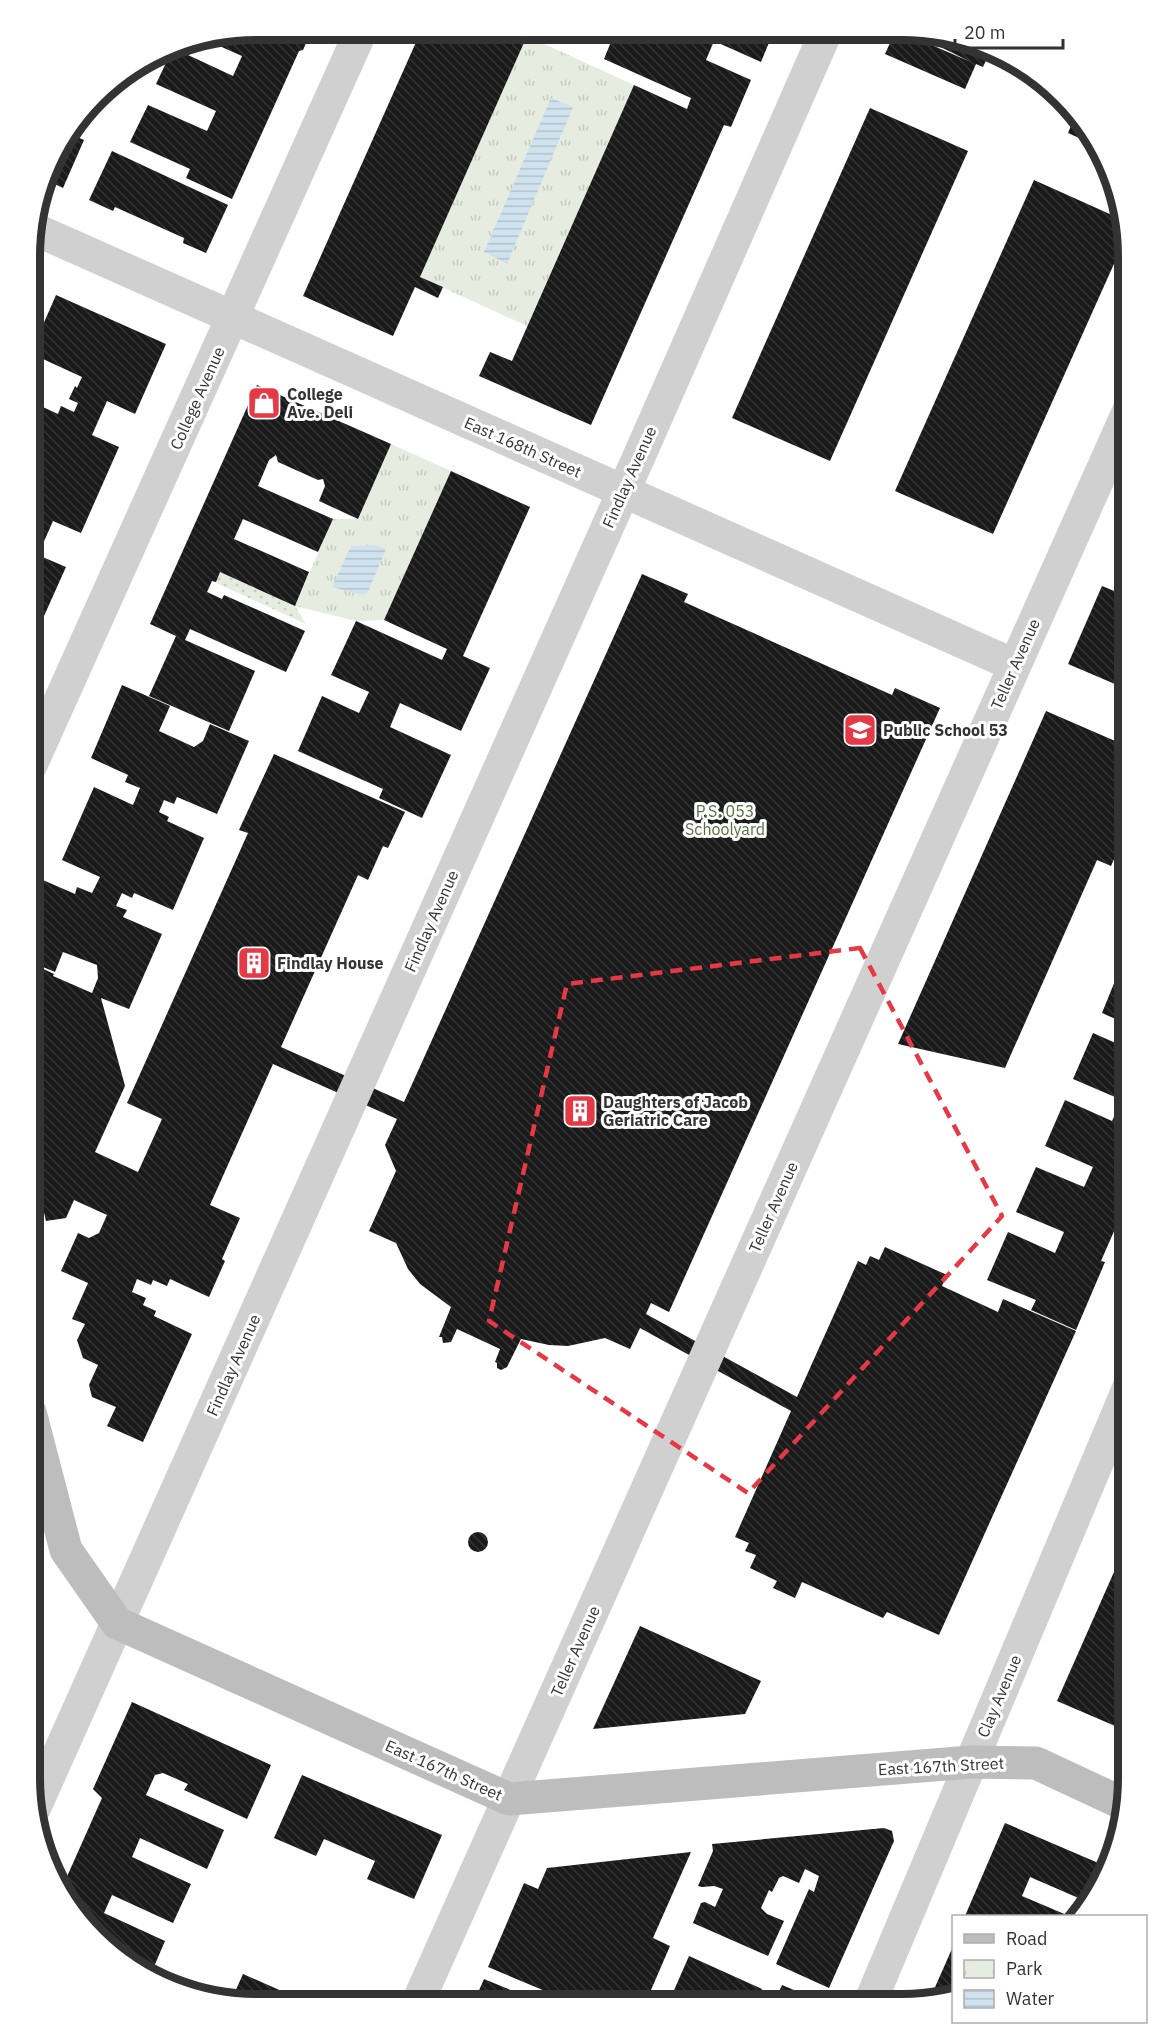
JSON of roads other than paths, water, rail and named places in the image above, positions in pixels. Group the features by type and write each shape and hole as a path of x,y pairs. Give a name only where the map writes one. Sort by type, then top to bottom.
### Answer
{"street":[{"name":"College Avenue","path":"40,745 357,40"},
{"name":"Findlay Avenue","path":"41,1793 623,492 822,40"},
{"name":"East 168th Street","path":"42,232 1014,665"},
{"name":"Teller Avenue","path":"421,1994 1118,434"},
{"name":"Clay Avenue","path":"874,1994 1118,1413"},
{"path":"40,1450 66,1550 117,1623"},
{"name":"East 167th Street","path":"117,1623 509,1799 971,1762 1036,1763 1117,1800"}],"water":[{"path":"551,98 573,107 507,264 484,252"},
{"path":"375,545 386,549 367,594 362,595 332,587 351,546"}],"place":[{"name":"College Ave. Deli","path":"264,403"},
{"name":"Public School 53","path":"860,730"},
{"name":"Findlay House","path":"254,963"},
{"name":"Daughters of Jacob Geriatric Care","path":"580,1111"}],"park label":[{"name":"P.S. 053 Schoolyard","path":"725,820"}]}
